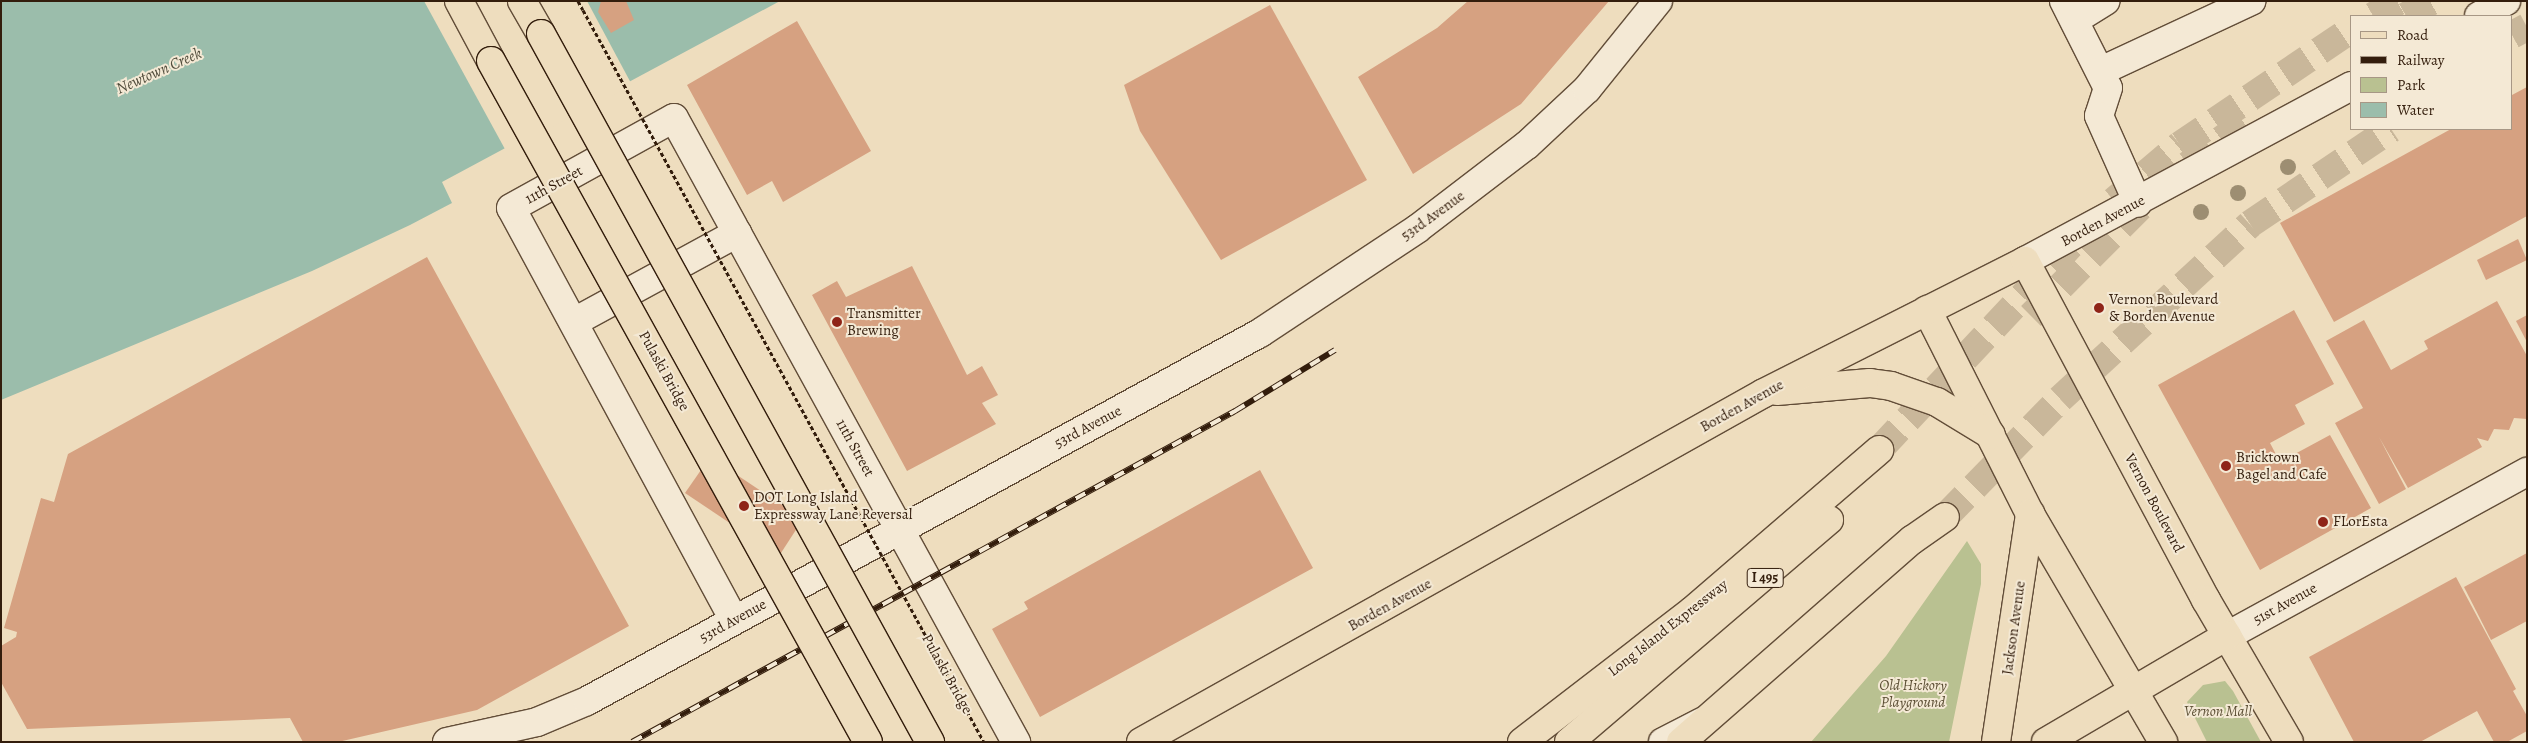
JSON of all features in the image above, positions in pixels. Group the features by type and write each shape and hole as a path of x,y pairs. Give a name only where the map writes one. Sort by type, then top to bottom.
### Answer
{"main road":[{"name":"Pulaski Bridge","path":"459,1 868,742"},
{"path":"522,1 930,742"},
{"name":"Borden Avenue","path":"1141,742 1764,393 2025,261"},
{"name":"Vernon Boulevard","path":"2025,261 2227,636 2289,742"},
{"path":"1926,310 2030,514 2134,689 2163,742"},
{"path":"1764,393 1870,383 1891,386 1936,402 1990,435"},
{"name":"Long Island Expressway","path":"1522,742 1699,605 1885,456 1773,572 1568,742"},
{"path":"1681,742 1912,540 1939,511"},
{"name":"Jackson Avenue","path":"1996,742 2030,514"},
{"name":"51st Avenue","path":"2046,742 2227,636"}],"street":[{"name":"53rd Avenue","path":"447,742 560,714 1260,333 1365,266 1560,117 1658,1"},
{"path":"2106,1 2070,11 2108,88 2099,116 2138,203"},
{"path":"2101,71 2250,1"},
{"path":"2481,15 2506,1"},
{"name":"Borden Avenue","path":"2025,261 2138,203 2350,87"},
{"name":"11th Street","path":"734,620 511,208 674,118 1016,742"},
{"path":"574,322 737,233"},
{"name":"51st Avenue","path":"2227,636 2527,472"},
{"path":"1577,742 1634,689"},
{"path":"1663,742 1711,717"}],"path":[{"name":"Pulaski Bridge","path":"578,1 984,742"}],"green space":[{"name":"Old Hickory Playground","path":"1967,541 1981,564 1981,584 1949,742 1811,742 1886,656"},
{"name":"Vernon Mall","path":"2225,681 2233,691 2261,742 2207,742 2187,702 2203,685"}],"water":[{"name":"Newtown Creek","path":"1,1 780,1 442,182 452,203 410,225 312,271 1,400"}],"pier":[{"path":"424,1 587,1 632,85 506,151"}],"building":[{"path":"601,1 626,1 634,20 611,33 598,12"},
{"path":"1468,1 1609,1 1521,104 1413,174 1358,77 1437,28"},
{"path":"1270,5 1367,180 1221,260 1140,131 1124,85"},
{"path":"797,21 871,151 783,202 772,181 747,195 687,85"},
{"path":"2527,87 2527,216 2334,322 2280,223 2449,130 2513,130 2513,94"},
{"path":"2518,239 2527,260 2486,280 2477,260"},
{"path":"427,257 629,626 477,710 338,742 303,742 290,718 27,729 1,682 1,646 16,637 17,632 4,628 41,498 54,502 68,454"},
{"path":"912,266 967,375 982,366 998,395 982,403 996,424 907,471 812,295 837,281 846,297"},
{"path":"2497,301 2527,356 2527,419 2514,418 2509,430 2494,429 2488,441 2477,438 2482,447 2408,488 2379,437 2406,489 2379,504 2335,423 2363,408 2326,341 2364,320 2391,370 2428,349 2424,341"},
{"path":"2294,310 2334,384 2295,405 2305,424 2270,443 2280,462 2330,435 2371,508 2260,570 2158,385"},
{"path":"2527,315 2527,342 2516,321"},
{"name":"DOT Long Island Expressway Lane Reversal","path":"710,457 803,519 779,556 685,493"},
{"path":"1260,470 1313,568 1040,717 992,629 1028,609 1024,602"},
{"path":"2527,553 2527,621 2491,640 2464,587"},
{"path":"2456,577 2516,689 2513,691 2527,716 2527,731 2507,742 2494,742 2477,711 2420,742 2354,742 2309,657"}],"tunnel":[{"path":"2375,15 2399,1"},
{"path":"2408,15 2432,1"},
{"path":"2513,34 2527,27"},
{"path":"2114,201 2180,145 2350,30"},
{"path":"2188,165 2253,116"},
{"path":"1945,517 2060,399 2250,224 2390,130"},
{"path":"2031,316 2144,203"},
{"path":"1879,450 2082,233"}],"railway":[{"path":"632,742 1235,411 1335,350"}],"place":[{"name":"Vernon Boulevard & Borden Avenue","path":"2099,308"},
{"name":"Transmitter Brewing","path":"837,322"},
{"name":"Bricktown Bagel and Cafe","path":"2226,466"},
{"name":"DOT Long Island Expressway Lane Reversal","path":"744,506"},
{"name":"FLorEsta","path":"2323,522"}]}
